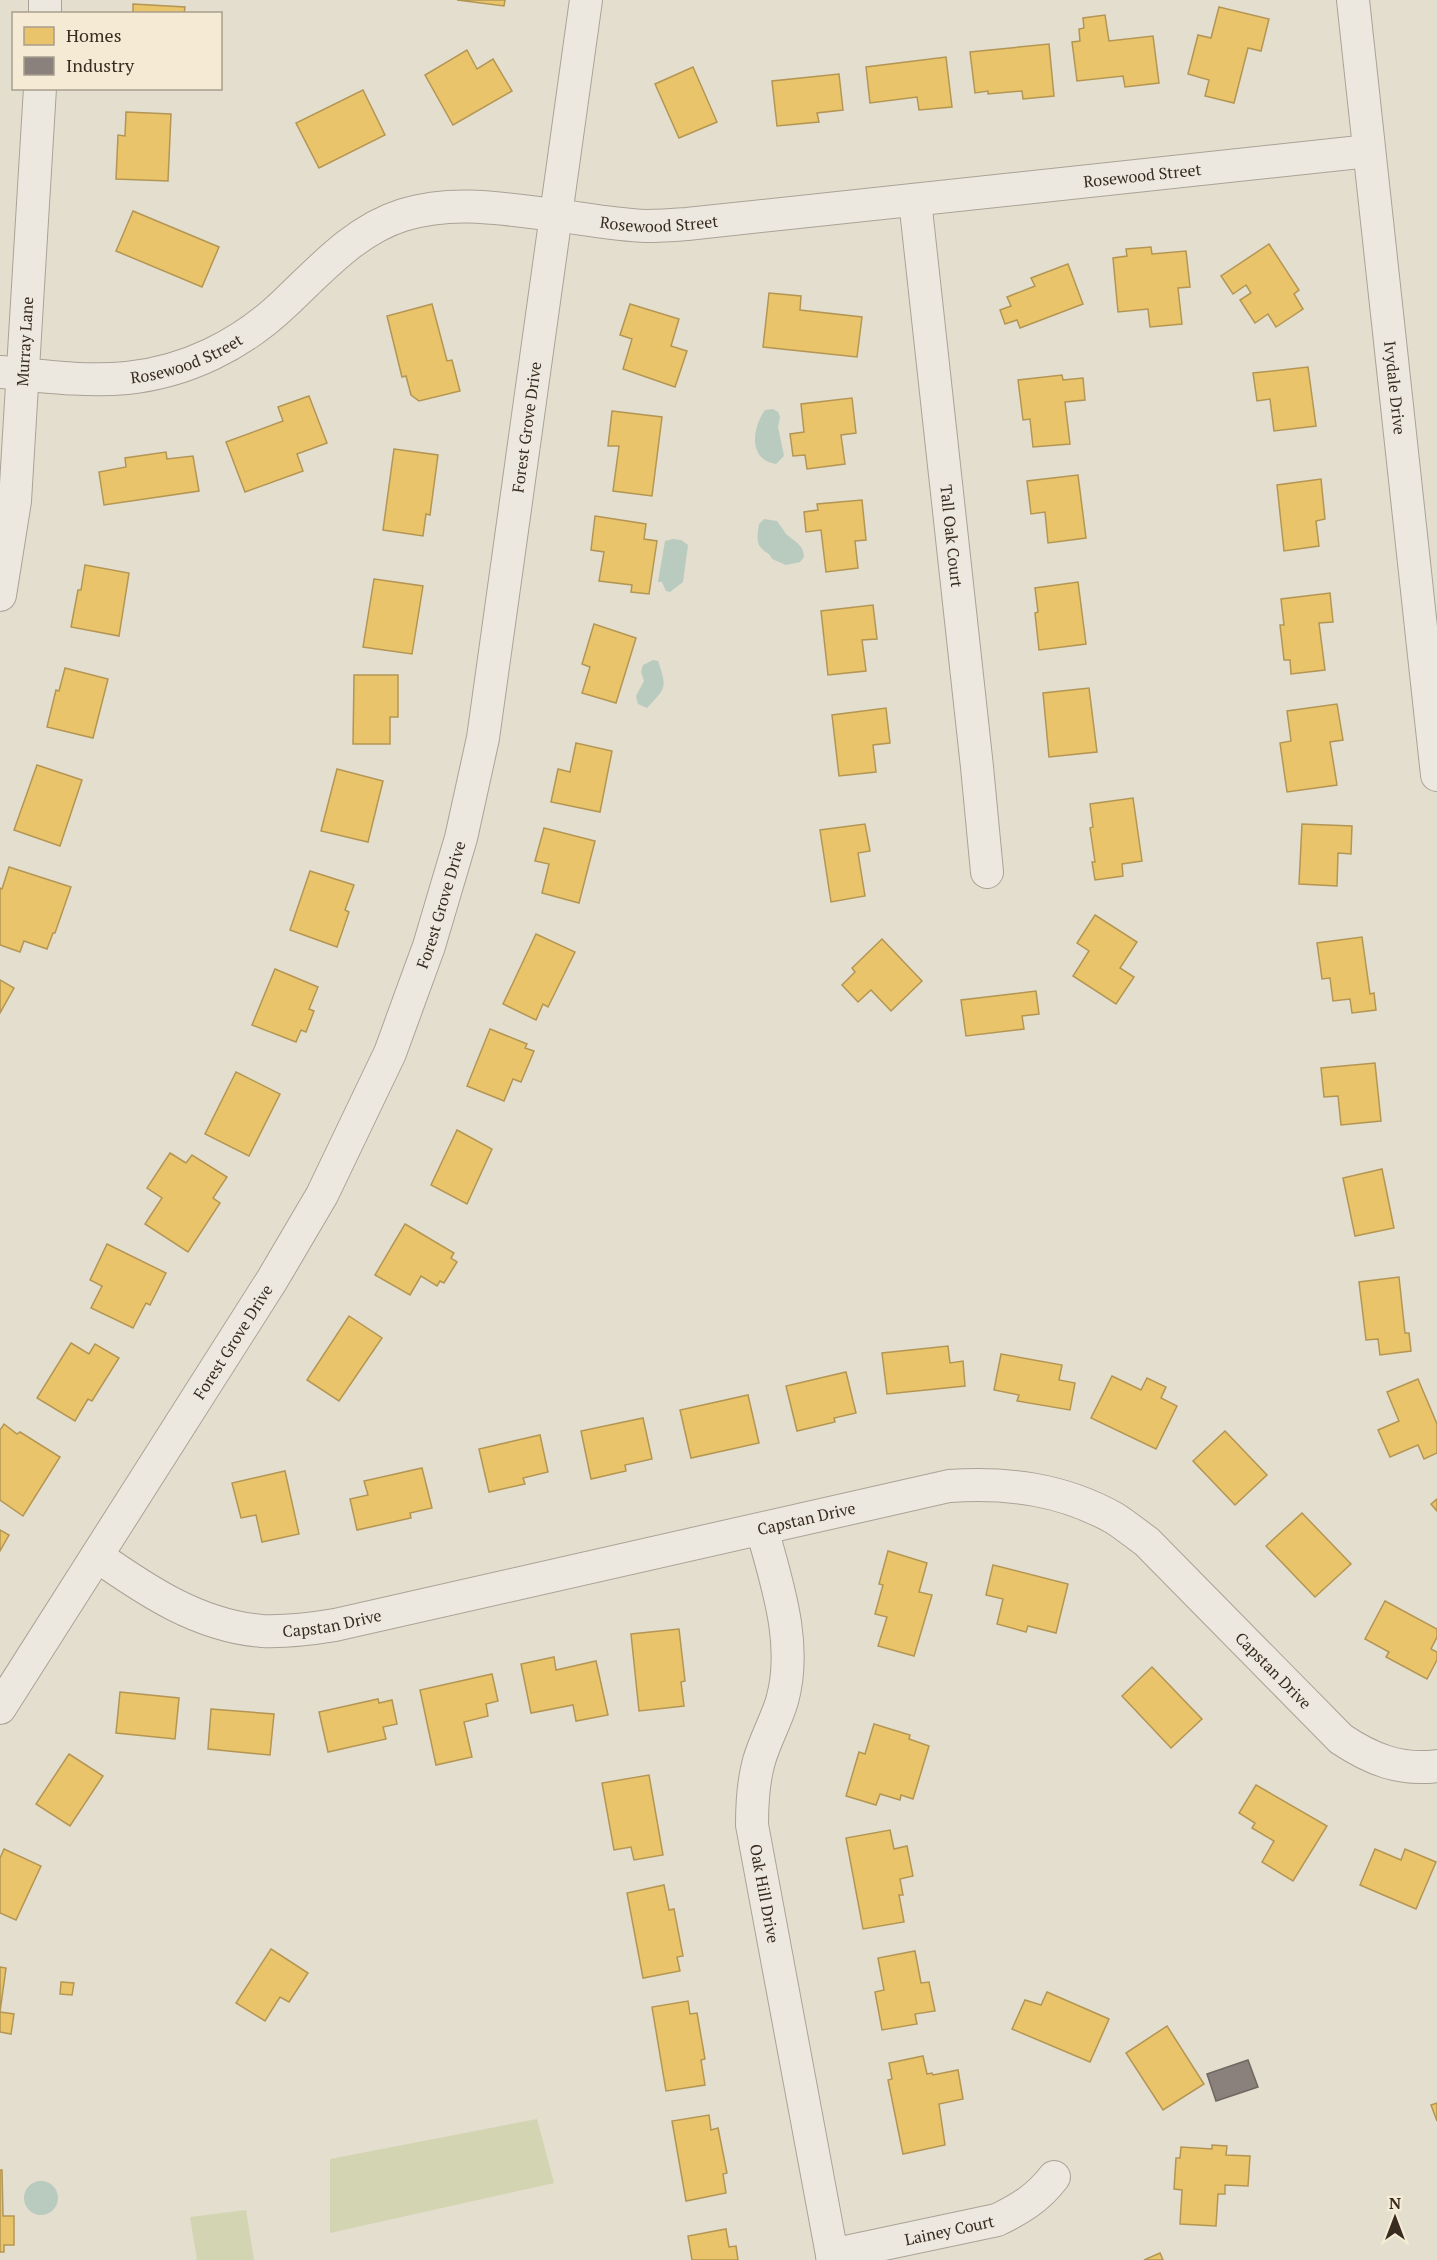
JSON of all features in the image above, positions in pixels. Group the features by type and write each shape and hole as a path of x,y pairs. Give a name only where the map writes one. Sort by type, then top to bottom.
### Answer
{"street":[{"name":"Forest Grove Drive","path":"0,1708 272,1280 322,1196 390,1053 429,946 461,838 483,738 586,0"},
{"name":"Ivydale Drive","path":"1353,0 1437,775"},
{"name":"Murray Lane","path":"0,595 15,501 12,373 40,90"},
{"name":"Rosewood Street","path":"12,373 84,379 127,378 169,371 207,357 243,337 278,310 341,250 371,230 402,215 437,206 471,205 645,226 687,224 1369,151"},
{"name":"Tall Oak Court","path":"915,200 987,872"},
{"name":"Capstan Drive","path":"97,1556 146,1590 183,1610 223,1623 261,1631 299,1631 335,1625 949,1486 989,1484 1038,1489 1079,1501 1115,1519 1147,1542 1341,1740 1366,1756 1395,1765 1425,1768 1437,1766"},
{"name":"Oak Hill Drive","path":"762,1529 787,1635 787,1665 782,1700 759,1760 752,1791 752,1825 832,2257"},
{"name":"Lainey Court","path":"832,2257 997,2220 1022,2209 1054,2177"}],"green space":[{"path":"537,2119 554,2183 330,2233 330,2159"},
{"path":"246,2210 254,2260 197,2260 190,2217"}],"shaded area":[{"path":"773,409 780,417 778,427 784,456 776,464 761,456 755,442 757,425 761,417 765,410"},
{"path":"764,519 777,521 786,534 800,546 804,557 800,562 786,565 772,559 762,549 758,543 758,534 759,524"},
{"path":"681,540 688,545 683,582 670,592 666,591 662,582 658,582 665,541"},
{"path":"653,660 658,661 664,683 661,692 647,708 638,704 636,696 644,681 641,672 643,665"},
{"path":"41,2181 53,2186 58,2198 53,2210 41,2215 29,2210 24,2198 29,2186"}],"building: Homes":[{"path":"457,0 505,0 504,6"},
{"path":"133,4 185,7 184,12 133,12"},
{"path":"1219,7 1269,19 1261,51 1248,48 1234,103 1205,96 1209,80 1188,74 1198,35 1211,38"},
{"path":"1105,15 1109,41 1153,36 1159,83 1125,87 1123,76 1077,81 1072,42 1080,41 1079,29 1084,28 1083,18"},
{"path":"1049,44 1054,96 1023,99 1022,91 975,93 970,52"},
{"path":"467,50 477,69 493,59 512,91 453,125 425,75"},
{"path":"946,57 952,107 919,110 917,97 870,103 866,67"},
{"path":"693,67 717,122 679,138 655,84"},
{"path":"839,74 843,110 817,113 819,122 777,126 772,81"},
{"path":"363,90 385,135 319,168 296,123"},
{"path":"126,112 171,114 168,181 116,179 118,135 125,136"},
{"path":"133,211 219,247 202,287 116,251"},
{"path":"1269,244 1299,290 1294,294 1303,309 1276,327 1268,314 1255,323 1240,300 1251,293 1246,285 1233,294 1221,276"},
{"path":"1151,247 1152,254 1186,251 1190,287 1178,288 1182,324 1150,327 1148,309 1118,312 1113,258 1127,256 1126,249"},
{"path":"1068,264 1083,304 1020,328 1017,320 1005,324 1000,310 1011,306 1007,297 1035,286 1031,278"},
{"path":"769,293 801,296 800,310 862,317 857,357 763,347"},
{"path":"432,304 447,361 452,360 460,391 419,401 411,395 406,376 402,377 387,316"},
{"path":"630,304 679,319 671,346 687,351 675,387 623,369 632,339 620,335"},
{"path":"1308,367 1316,426 1274,431 1270,399 1257,401 1253,373"},
{"path":"1062,375 1063,380 1083,378 1085,400 1065,402 1070,444 1033,447 1030,419 1023,420 1018,380"},
{"path":"309,396 327,443 297,454 303,471 245,492 226,442 283,421 278,407"},
{"path":"852,398 856,433 841,435 845,464 807,469 805,455 793,456 790,434 804,432 801,404"},
{"path":"612,411 662,417 652,496 613,491 619,446 608,446"},
{"path":"394,449 438,455 430,515 426,514 423,536 383,530"},
{"path":"166,452 167,459 193,456 199,491 104,505 99,472 126,467 125,458"},
{"path":"1078,475 1086,538 1048,543 1045,512 1031,514 1027,481"},
{"path":"1321,479 1325,519 1316,521 1319,546 1284,551 1277,485"},
{"path":"862,500 866,540 855,541 858,568 826,572 821,530 806,532 804,512 818,510 817,504"},
{"path":"595,516 646,524 644,539 657,541 649,594 631,592 632,585 599,581 604,552 591,550"},
{"path":"85,565 129,573 119,636 71,627"},
{"path":"374,579 423,586 412,654 363,647"},
{"path":"1078,582 1086,644 1039,650 1035,588"},
{"path":"1330,593 1333,622 1319,623 1325,670 1291,674 1290,660 1284,660 1280,625 1284,625 1281,599"},
{"path":"873,605 877,639 862,640 866,671 828,675 821,611"},
{"path":"594,624 636,638 616,703 582,693 590,667 582,664"},
{"path":"65,668 108,679 93,738 47,727 56,690 59,691"},
{"path":"354,675 398,675 398,717 390,717 390,744 353,744"},
{"path":"1089,688 1097,752 1049,757 1043,693"},
{"path":"1337,704 1343,740 1330,742 1337,785 1287,792 1280,743 1291,741 1287,711"},
{"path":"886,708 890,743 873,745 876,772 839,776 832,715"},
{"path":"576,743 612,751 600,812 551,802 558,769 570,772"},
{"path":"37,765 82,780 60,846 14,830"},
{"path":"337,769 383,781 368,842 321,831"},
{"path":"1133,798 1142,861 1122,864 1123,876 1095,880 1092,862 1095,862 1090,828 1093,827 1090,804"},
{"path":"865,824 870,851 858,853 865,896 831,902 820,830"},
{"path":"1302,824 1352,826 1351,854 1338,853 1337,886 1299,884"},
{"path":"544,828 595,841 579,903 542,893 549,864 535,861"},
{"path":"9,867 71,887 47,949 24,941 20,952 0,945 0,888 2,889"},
{"path":"310,871 354,885 345,910 349,912 337,947 290,930"},
{"path":"1095,915 1137,942 1120,968 1134,977 1116,1004 1073,976 1089,951 1077,943"},
{"path":"536,934 575,952 548,1007 543,1004 536,1020 503,1004"},
{"path":"1362,937 1370,994 1374,993 1376,1010 1352,1013 1350,999 1333,1001 1330,978 1322,979 1317,943"},
{"path":"882,939 922,981 891,1011 871,990 858,1002 842,985 855,972 852,968"},
{"path":"275,969 318,987 309,1009 314,1011 306,1032 301,1030 296,1042 252,1025"},
{"path":"0,980 14,988 0,1013"},
{"path":"1036,991 1039,1014 1022,1016 1024,1029 966,1036 961,1000"},
{"path":"490,1029 527,1044 525,1048 534,1051 521,1082 513,1079 504,1101 467,1086"},
{"path":"1375,1063 1381,1121 1341,1125 1338,1096 1324,1097 1321,1068"},
{"path":"236,1072 280,1094 249,1156 205,1134"},
{"path":"457,1130 492,1149 467,1204 431,1185"},
{"path":"170,1153 186,1163 192,1155 227,1177 213,1198 220,1203 188,1252 145,1224 162,1198 147,1188"},
{"path":"1382,1169 1394,1228 1355,1236 1343,1178"},
{"path":"405,1224 454,1253 451,1258 457,1262 444,1283 440,1281 437,1286 421,1276 410,1295 375,1275"},
{"path":"107,1244 166,1273 150,1305 146,1303 133,1328 91,1308 102,1286 90,1280"},
{"path":"1399,1277 1405,1333 1409,1333 1411,1351 1380,1355 1378,1339 1366,1340 1359,1282"},
{"path":"349,1316 382,1338 339,1401 307,1380"},
{"path":"71,1343 89,1354 95,1344 119,1358 92,1401 88,1399 75,1421 37,1398"},
{"path":"948,1346 950,1363 963,1361 965,1386 887,1394 882,1353"},
{"path":"1001,1354 1062,1365 1059,1380 1075,1383 1070,1410 1017,1401 1019,1395 994,1390"},
{"path":"846,1372 856,1413 834,1418 835,1422 797,1431 786,1386"},
{"path":"1112,1376 1141,1390 1147,1378 1166,1387 1161,1398 1177,1406 1156,1449 1091,1418"},
{"path":"1418,1379 1437,1424 1437,1453 1424,1459 1418,1445 1390,1457 1378,1430 1399,1421 1387,1392"},
{"path":"748,1395 759,1443 691,1458 680,1410"},
{"path":"643,1418 652,1459 625,1465 626,1471 591,1479 581,1431"},
{"path":"4,1424 17,1434 20,1432 60,1457 23,1516 0,1500 0,1430"},
{"path":"1225,1431 1267,1475 1235,1505 1193,1461"},
{"path":"540,1435 548,1472 523,1478 525,1484 489,1492 479,1449"},
{"path":"422,1468 432,1508 410,1513 411,1518 357,1530 350,1499 368,1495 364,1481"},
{"path":"285,1471 299,1534 262,1542 256,1515 241,1518 232,1483"},
{"path":"1437,1499 1437,1511 1431,1504"},
{"path":"1302,1513 1351,1564 1315,1597 1266,1546"},
{"path":"0,1530 9,1535 0,1551"},
{"path":"888,1551 927,1563 919,1592 932,1595 914,1656 878,1646 887,1617 875,1614 883,1585 879,1584"},
{"path":"993,1565 1068,1584 1056,1633 1028,1626 1026,1632 997,1624 1003,1599 986,1595"},
{"path":"1385,1601 1437,1629 1437,1637 1431,1649 1437,1652 1437,1660 1427,1679 1386,1657 1389,1652 1365,1639"},
{"path":"679,1629 685,1681 681,1682 684,1706 639,1711 631,1634"},
{"path":"554,1657 556,1670 596,1661 608,1715 576,1721 573,1705 531,1713 521,1664"},
{"path":"1152,1667 1202,1719 1171,1748 1122,1696"},
{"path":"492,1674 498,1701 486,1704 488,1716 464,1722 472,1757 436,1765 420,1690"},
{"path":"120,1692 179,1698 175,1739 116,1733"},
{"path":"378,1699 379,1703 392,1700 397,1724 383,1727 386,1739 328,1752 319,1712"},
{"path":"211,1709 274,1714 270,1755 208,1749"},
{"path":"874,1724 910,1735 909,1739 929,1746 913,1799 901,1795 900,1800 880,1794 876,1805 846,1796 859,1752 865,1754"},
{"path":"69,1754 103,1776 70,1826 36,1804"},
{"path":"649,1775 663,1855 634,1860 631,1847 614,1850 602,1783"},
{"path":"1256,1785 1327,1826 1293,1881 1262,1862 1274,1841 1252,1828 1255,1823 1239,1813"},
{"path":"890,1830 894,1849 907,1846 913,1876 900,1879 903,1895 899,1895 904,1922 863,1929 846,1838"},
{"path":"4,1849 41,1866 16,1920 0,1913 0,1858"},
{"path":"1375,1849 1401,1860 1405,1849 1436,1862 1416,1909 1360,1885"},
{"path":"664,1885 669,1910 674,1909 683,1956 677,1957 680,1971 643,1978 627,1893"},
{"path":"271,1949 308,1973 289,2002 280,1997 265,2021 236,2003"},
{"path":"915,1951 921,1983 929,1982 935,2011 915,2014 917,2024 882,2030 875,1992 884,1990 878,1958"},
{"path":"0,1967 6,1968 0,2012"},
{"path":"61,1982 74,1983 72,1995 60,1994"},
{"path":"1047,1992 1109,2019 1090,2062 1012,2029 1025,2000 1041,2005"},
{"path":"688,2001 690,2014 697,2013 705,2059 701,2060 705,2085 666,2091 652,2007"},
{"path":"0,2012 14,2014 11,2034 0,2032"},
{"path":"1167,2026 1204,2084 1163,2110 1126,2053"},
{"path":"923,2056 927,2074 958,2070 963,2099 939,2104 945,2145 903,2154 888,2080 892,2079 889,2063"},
{"path":"1437,2103 1437,2121 1431,2105"},
{"path":"709,2115 711,2130 718,2128 727,2173 723,2174 726,2193 686,2201 672,2121"},
{"path":"1212,2145 1227,2146 1226,2155 1250,2156 1248,2186 1225,2185 1225,2194 1218,2194 1216,2226 1180,2224 1182,2190 1174,2189 1176,2158 1180,2158 1181,2147 1212,2149"},
{"path":"0,2170 2,2170 3,2216 14,2216 14,2245 4,2245 4,2252 0,2252"},
{"path":"726,2229 729,2247 736,2246 738,2260 692,2260 688,2236"},
{"path":"1160,2253 1163,2260 1144,2260"}],"building: Industry":[{"path":"1248,2060 1258,2087 1216,2101 1207,2074"}]}
